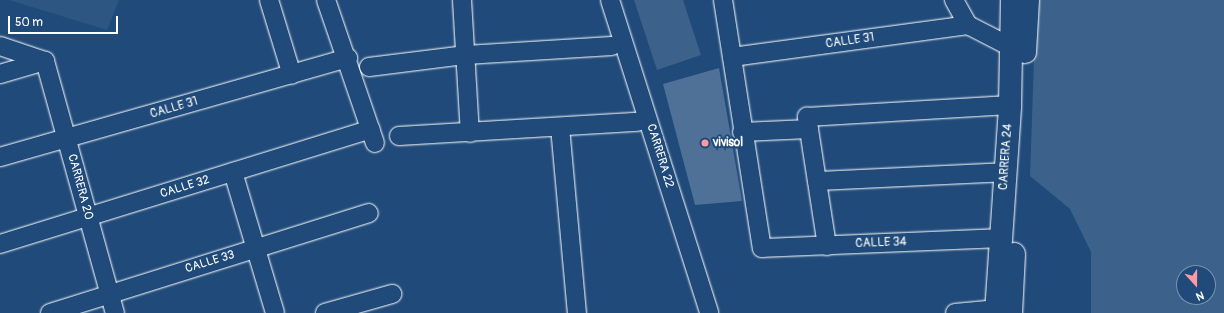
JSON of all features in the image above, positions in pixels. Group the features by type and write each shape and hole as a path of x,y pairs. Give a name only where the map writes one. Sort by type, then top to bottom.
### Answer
{"main road":[{"name":"CARRERA 24","path":"1004,311 1000,238 1010,105 1012,0"},
{"name":"CARRERA 24","path":"1004,311 1028,0"}],"street":[{"path":"269,0 292,75"},
{"path":"326,0 348,58"},
{"path":"462,0 470,133"},
{"name":"CARRERA 22","path":"610,0 709,313"},
{"path":"723,0 742,132 808,123 1010,105"},
{"path":"954,0 968,25 1011,47"},
{"name":"CALLE 31","path":"732,57 968,25"},
{"path":"0,46 45,61"},
{"path":"368,67 466,56 612,46"},
{"name":"CALLE 31","path":"0,157 348,58"},
{"name":"CALLE 32","path":"0,244 233,172 373,136 348,58"},
{"path":"0,74 45,61"},
{"name":"CARRERA 20","path":"45,61 115,313"},
{"path":"399,136 638,122"},
{"path":"808,123 827,246"},
{"path":"560,127 577,313"},
{"name":"CALLE 34","path":"742,132 762,248 1000,238"},
{"path":"233,172 275,313"},
{"path":"817,181 1005,172"},
{"name":"CALLE 33","path":"50,313 369,213"},
{"path":"325,313 392,294"},
{"path":"955,313 1004,311"}],"shaded area":[{"path":"9,0 119,0 107,30"},
{"path":"634,0 683,0 701,55 657,70"},
{"path":"1036,0 1224,0 1224,313 1091,313 1091,252 1070,209 1030,176"}],"building":[{"name":"vivisol","path":"719,68 742,201 695,205 663,84"}],"place":[{"name":"vivisol","path":"705,143"}]}
